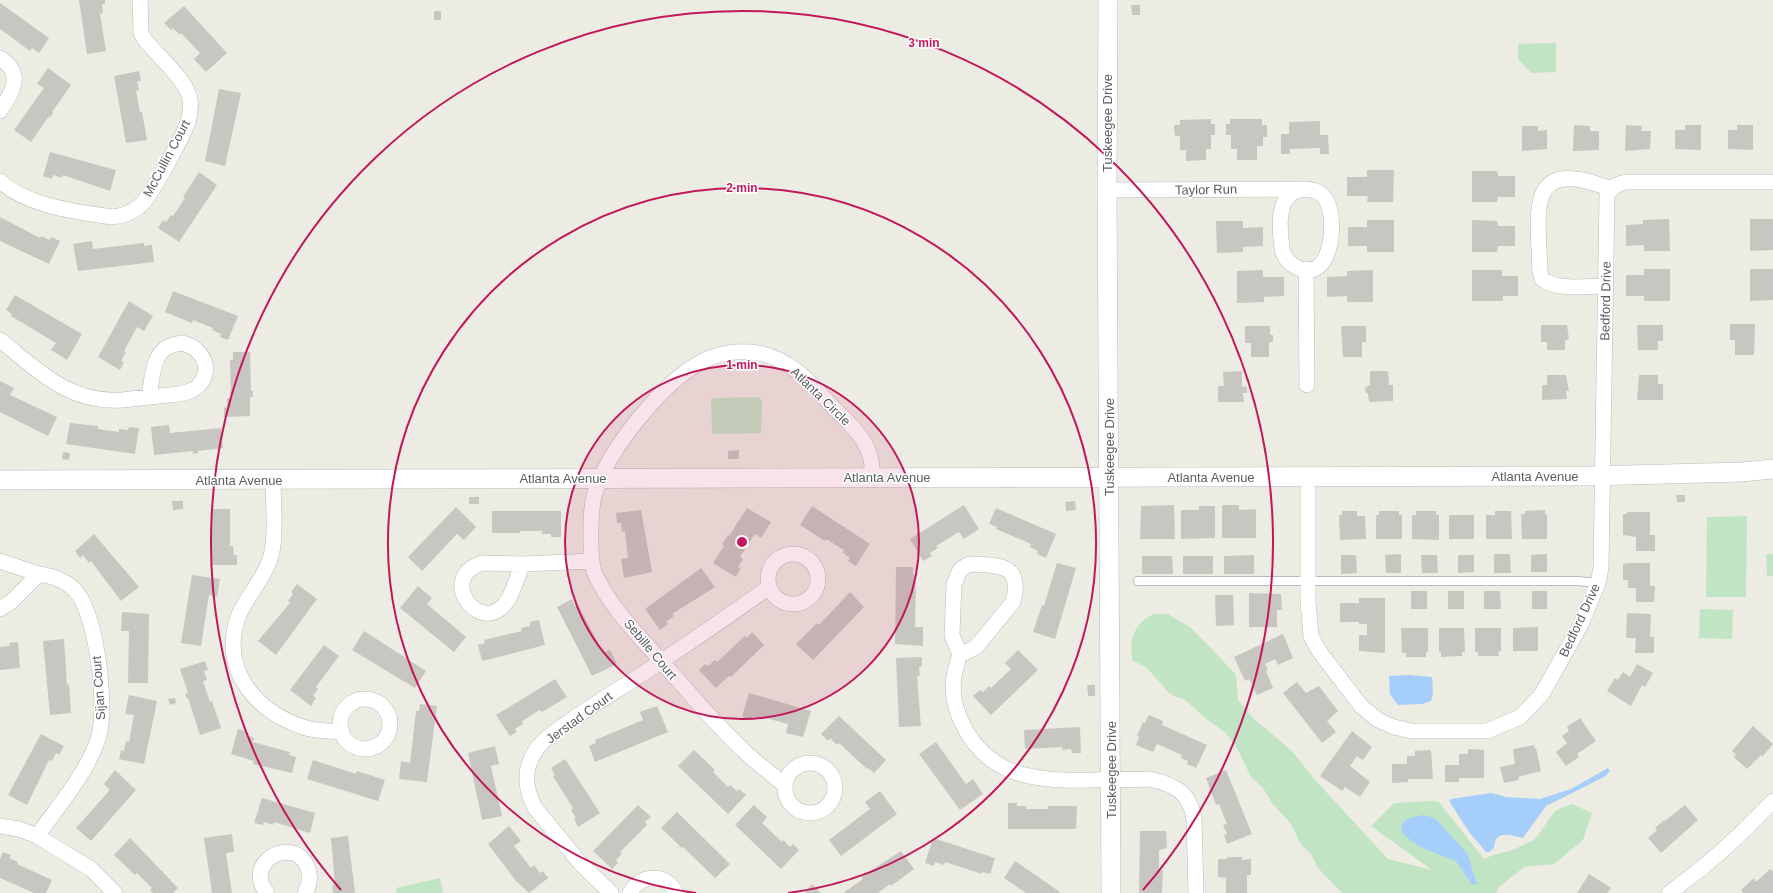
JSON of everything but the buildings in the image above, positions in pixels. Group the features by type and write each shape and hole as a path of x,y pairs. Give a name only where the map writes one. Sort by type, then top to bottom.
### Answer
{"street":[{"name":"McCullin Court","path":"0,181 8,188 30,200 112,217 125,215 140,206 148,196 182,134 188,120 190,96 184,84 145,40 141,33 140,0"},
{"name":"Tuskeegee Drive","path":"1108,0 1107,190 1112,780 1111,893"},
{"path":"0,58 12,70 15,81 12,93 0,111"},
{"path":"1605,286 1558,286 1549,284 1542,279 1540,270 1538,205 1543,189 1552,181 1565,179 1584,180 1611,189 1617,184 1626,182 1773,182"},
{"name":"Taylor Run","path":"1107,190 1306,188 1314,190 1325,198 1329,206 1330,248 1328,255 1318,266 1306,269"},
{"path":"1306,188 1293,192 1286,199 1282,208 1281,239 1282,250 1285,258 1299,268 1306,269 1307,385"},
{"name":"Bedford Drive","path":"1308,477 1308,581 1309,620 1312,636 1319,652 1368,714 1394,727 1411,731 1487,731 1520,717 1542,694 1580,626 1598,584 1601,568 1606,202 1611,189"},
{"path":"0,340 57,386 104,400 121,400 149,396"},
{"name":"Atlanta Circle","path":"601,478 635,424 650,405 684,373 703,361 717,356 744,352 774,358 798,370 862,437 872,459 872,477"},
{"name":"Atlanta Avenue","path":"0,480 1603,476 1742,472 1773,469"},
{"name":"Sebille Court","path":"601,478 593,500 592,561 594,573 612,602 638,636 742,750 784,785"},
{"path":"273,480 273,550 268,565 237,619 234,645 236,664 248,690 261,705 270,712 305,728 342,732"},
{"name":"Sijan Court","path":"0,561 39,574 56,577 66,583 82,600 91,623 102,701 100,729 92,754 80,775 37,836"},
{"path":"522,564 592,561"},
{"path":"960,655 976,647 1013,602 1016,587 1013,577 1008,570 1000,565 969,564 957,574 954,584 952,635 960,655 952,680 953,699 957,714 975,744 997,764 1024,776 1044,780 1150,779 1178,789 1188,798 1194,819 1196,893"},
{"path":"0,609 12,602 39,574"},
{"name":"Jerstad Court","path":"611,893 581,864 535,808 529,797 527,787 528,771 534,753 549,737 597,702 662,662 770,587"},
{"path":"1669,893 1697,874 1726,849 1773,801"},
{"path":"0,826 19,829 37,836 91,869 115,893"},
{"path":"267,893 261,886 261,871 269,858 280,853 297,855 305,862 310,873 308,887 305,893"},
{"path":"630,893 633,887 640,881 649,878 658,878 667,881 676,893"}],"lane":[{"path":"1138,581 1577,581 1598,584"}],"green space":[{"path":"1556,43 1556,72 1531,73 1518,59 1518,44"},
{"path":"759,397 762,401 761,433 713,434 711,400 713,398"},
{"path":"1747,516 1746,597 1706,597 1707,517"},
{"path":"1766,554 1773,554 1773,576 1767,576"},
{"path":"1700,609 1733,610 1732,639 1699,638"},
{"path":"1154,614 1168,614 1191,628 1212,649 1236,675 1238,700 1253,718 1291,750 1316,781 1388,859 1432,870 1371,826 1394,803 1429,801 1439,802 1484,859 1513,850 1535,839 1555,811 1572,804 1592,813 1583,840 1554,864 1524,867 1498,888 1496,893 1342,893 1318,868 1311,854 1301,845 1291,824 1272,803 1263,788 1251,777 1236,746 1224,731 1210,722 1185,700 1170,694 1146,667 1133,661 1131,646 1134,633 1142,622"},
{"path":"440,878 443,893 397,893 396,888"}],"water":[{"path":"1409,675 1432,677 1433,694 1431,701 1422,704 1398,705 1390,694 1389,676"},
{"path":"1608,768 1610,771 1604,777 1546,806 1523,838 1508,835 1500,836 1495,842 1494,848 1489,852 1486,852 1469,832 1449,801 1451,799 1491,793 1506,797 1540,799 1571,789"},
{"path":"1423,815 1435,818 1467,853 1477,884 1472,885 1456,861 1420,847 1404,835 1401,829 1403,822 1410,818"}]}
